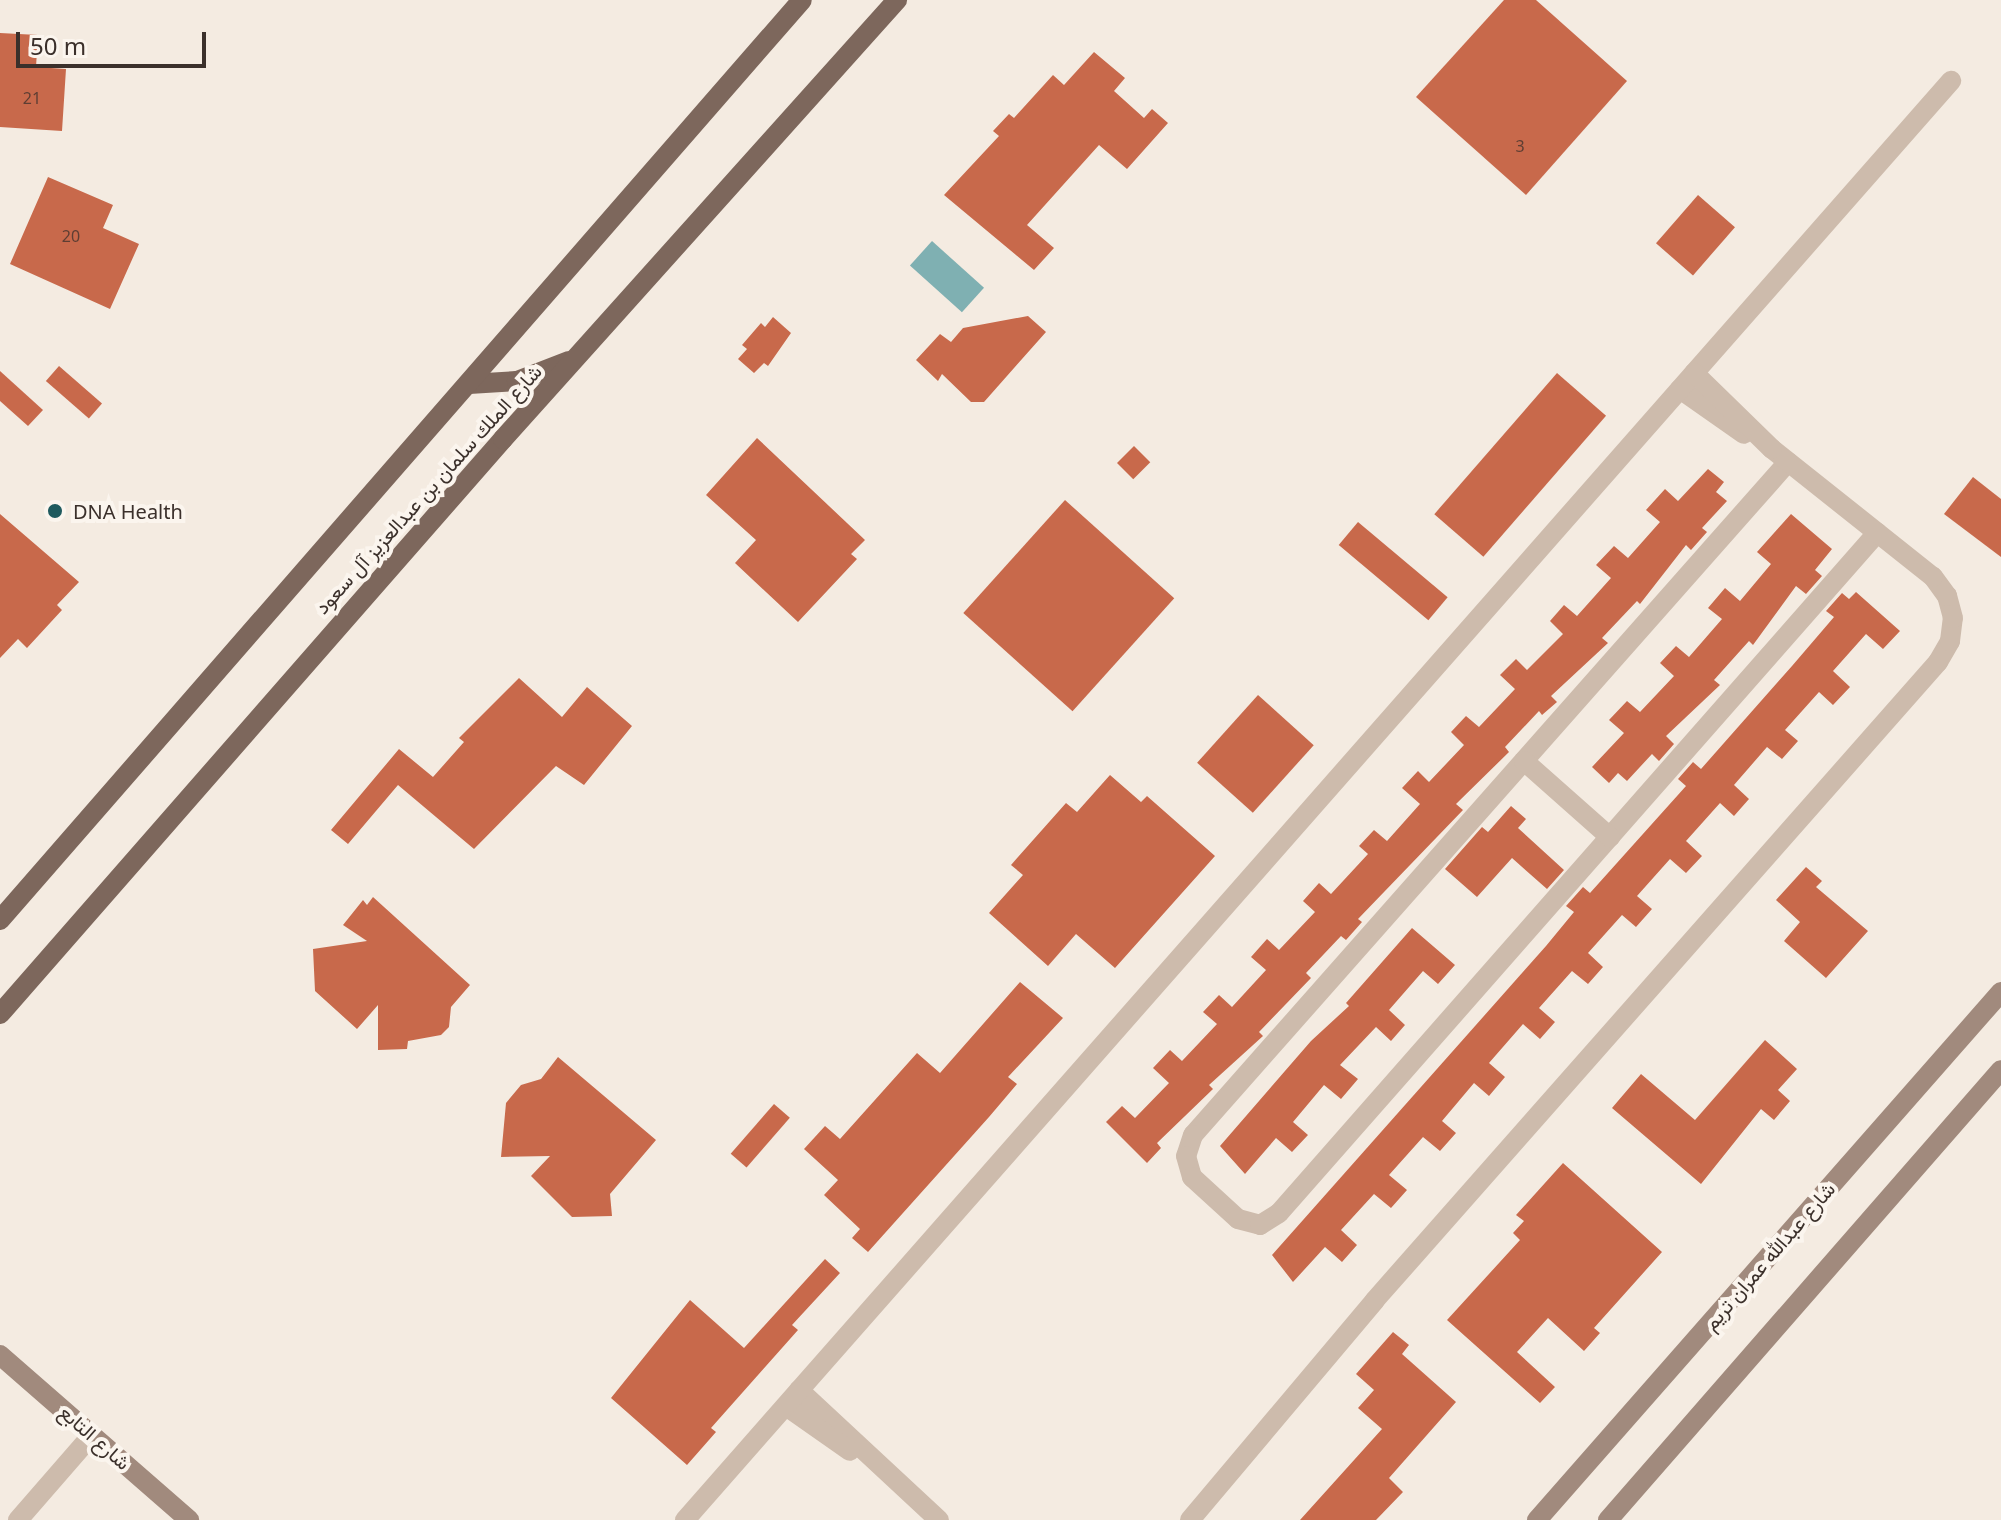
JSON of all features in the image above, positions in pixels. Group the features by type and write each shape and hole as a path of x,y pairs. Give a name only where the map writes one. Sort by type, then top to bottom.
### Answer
{"main road":[{"name":"شارع الملك سلمان بن عبدالعزيز آل سعود","path":"0,920 802,0"},
{"name":"شارع الملك سلمان بن عبدالعزيز آل سعود","path":"0,1014 897,0"},
{"path":"469,384 541,375 584,351"}],"street":[{"path":"685,1520 1951,81"},
{"path":"1190,1520 1375,1300 1938,662 1950,641 1953,618 1947,596 1933,577 1780,455 1694,373"},
{"path":"1680,389 1780,455"},
{"path":"1780,455 1524,761 1193,1135 1186,1156 1192,1177 1238,1219 1248,1224 1271,1221 1877,533"},
{"path":"1524,761 1610,837"},
{"name":"شارع عبدالله عمران تريم","path":"1537,1520 2001,992"},
{"path":"1608,1520 2001,1070"},
{"name":"شارع التابع","path":"0,1355 189,1520"},
{"path":"792,1398 939,1520"},
{"path":"18,1520 92,1435"}],"water":[{"path":"932,241 984,288 962,312 910,266"}],"building":[{"path":"1504,0 1536,0 1627,81 1526,195 1416,97"},
{"path":"0,33 38,35 36,67 66,69 62,131 0,127"},
{"path":"1094,52 1125,78 1114,91 1144,118 1152,109 1168,123 1127,169 1099,145 1027,225 1054,248 1034,270 944,195 999,136 993,131 1009,114 1014,118 1053,75 1064,85"},
{"path":"48,177 113,205 103,228 139,244 110,309 10,264"},
{"path":"1698,195 1735,227 1693,275 1656,243"},
{"path":"1028,316 1046,332 984,402 971,402 942,374 938,381 916,360 940,334 951,342 963,328"},
{"path":"773,317 791,333 768,366 764,363 754,373 738,359 747,349 742,345 761,323 765,327"},
{"path":"59,366 102,403 89,418 46,381"},
{"path":"0,371 43,410 28,426 0,401"},
{"path":"1557,373 1606,416 1483,557 1434,514"},
{"path":"757,438 865,540 851,554 857,559 798,622 735,563 756,540 706,495"},
{"path":"1134,446 1150,462 1133,479 1117,463"},
{"path":"1708,469 1724,482 1716,492 1727,501 1702,528 1707,532 1691,550 1686,545 1640,604 1637,601 1602,638 1608,643 1551,696 1557,702 1542,715 1539,711 1505,747 1509,752 1456,804 1463,810 1358,919 1362,922 1346,940 1341,936 1306,973 1311,978 1259,1032 1263,1036 1209,1085 1213,1089 1157,1143 1161,1148 1147,1163 1106,1122 1122,1106 1135,1118 1169,1083 1153,1068 1170,1050 1182,1061 1217,1024 1203,1012 1219,995 1232,1007 1266,970 1251,957 1267,939 1279,950 1315,912 1303,901 1319,883 1331,894 1368,854 1359,846 1374,830 1387,841 1420,804 1402,788 1418,771 1429,782 1464,745 1451,732 1466,716 1479,727 1515,689 1500,675 1516,659 1527,670 1563,634 1550,621 1564,605 1577,616 1611,578 1596,565 1614,546 1628,558 1660,522 1646,510 1665,489 1678,501"},
{"path":"1973,477 2001,499 2001,557 1944,514"},
{"path":"1065,500 1174,598 1073,711 963,613"},
{"path":"0,514 79,582 57,605 62,610 27,648 18,639 0,658"},
{"path":"1791,514 1832,549 1815,570 1822,576 1806,594 1796,586 1753,645 1749,641 1714,680 1720,685 1666,736 1674,744 1659,761 1652,754 1627,781 1618,773 1609,783 1592,767 1624,733 1609,720 1627,701 1640,712 1674,676 1660,663 1676,646 1689,657 1722,619 1708,608 1725,588 1740,601 1771,564 1757,552"},
{"path":"1358,522 1448,597 1428,620 1339,545"},
{"path":"1856,592 1900,631 1883,649 1866,634 1833,671 1850,687 1833,705 1819,692 1785,730 1798,741 1782,759 1767,747 1734,785 1749,799 1734,816 1720,803 1686,841 1702,856 1686,873 1670,859 1637,896 1652,909 1636,927 1622,915 1588,953 1603,967 1588,984 1572,971 1539,1008 1555,1022 1540,1039 1523,1024 1489,1063 1505,1077 1489,1096 1474,1083 1442,1121 1456,1133 1440,1151 1423,1137 1389,1175 1407,1190 1391,1208 1374,1194 1341,1230 1357,1245 1342,1262 1325,1247 1293,1282 1272,1255 1546,946 1574,912 1566,906 1583,887 1590,893 1686,786 1678,779 1693,762 1701,769 1792,666 1834,617 1826,611 1842,593 1849,599"},
{"path":"519,678 562,717 587,687 632,726 584,785 556,766 474,849 398,785 348,844 331,830 399,749 433,777 464,742 459,738"},
{"path":"1258,695 1314,745 1253,813 1197,763"},
{"path":"1110,775 1141,802 1147,796 1215,856 1115,968 1076,934 1048,966 989,913 1023,875 1011,865 1066,803 1077,812"},
{"path":"1511,806 1526,819 1518,828 1564,870 1547,889 1512,858 1477,897 1445,869 1482,827 1488,832"},
{"path":"1806,867 1822,881 1816,887 1868,931 1826,978 1784,941 1800,922 1776,900"},
{"path":"373,897 470,985 451,1007 449,1027 441,1035 408,1041 407,1049 378,1050 378,1005 357,1029 315,991 313,949 367,941 343,925 363,900 367,905"},
{"path":"1412,928 1455,965 1438,984 1423,971 1389,1010 1405,1025 1391,1041 1376,1027 1340,1065 1358,1079 1341,1099 1324,1085 1293,1122 1308,1135 1292,1152 1276,1138 1245,1174 1220,1146 1311,1041 1349,1006 1346,1003"},
{"path":"1020,982 1063,1018 1008,1077 1017,1084 868,1252 852,1238 860,1229 824,1195 838,1180 804,1149 825,1126 840,1139 917,1053 940,1073"},
{"path":"1765,1040 1797,1069 1778,1090 1790,1101 1774,1120 1761,1109 1701,1184 1612,1108 1641,1074 1695,1120"},
{"path":"558,1057 656,1140 610,1194 612,1216 572,1217 531,1176 550,1156 501,1157 506,1103 521,1085 541,1079"},
{"path":"774,1104 790,1118 747,1168 731,1154"},
{"path":"1563,1163 1662,1252 1594,1328 1600,1333 1584,1351 1548,1318 1517,1352 1555,1387 1540,1403 1447,1320 1520,1240 1513,1233 1524,1221 1516,1215"},
{"path":"825,1259 840,1273 792,1325 798,1330 711,1428 716,1432 687,1465 611,1398 690,1300 744,1348"},
{"path":"1393,1332 1409,1345 1402,1354 1456,1402 1389,1478 1403,1492 1376,1520 1300,1520 1382,1429 1358,1408 1374,1390 1356,1374"}],"place":[{"name":"DNA Health","path":"55,511"}]}
